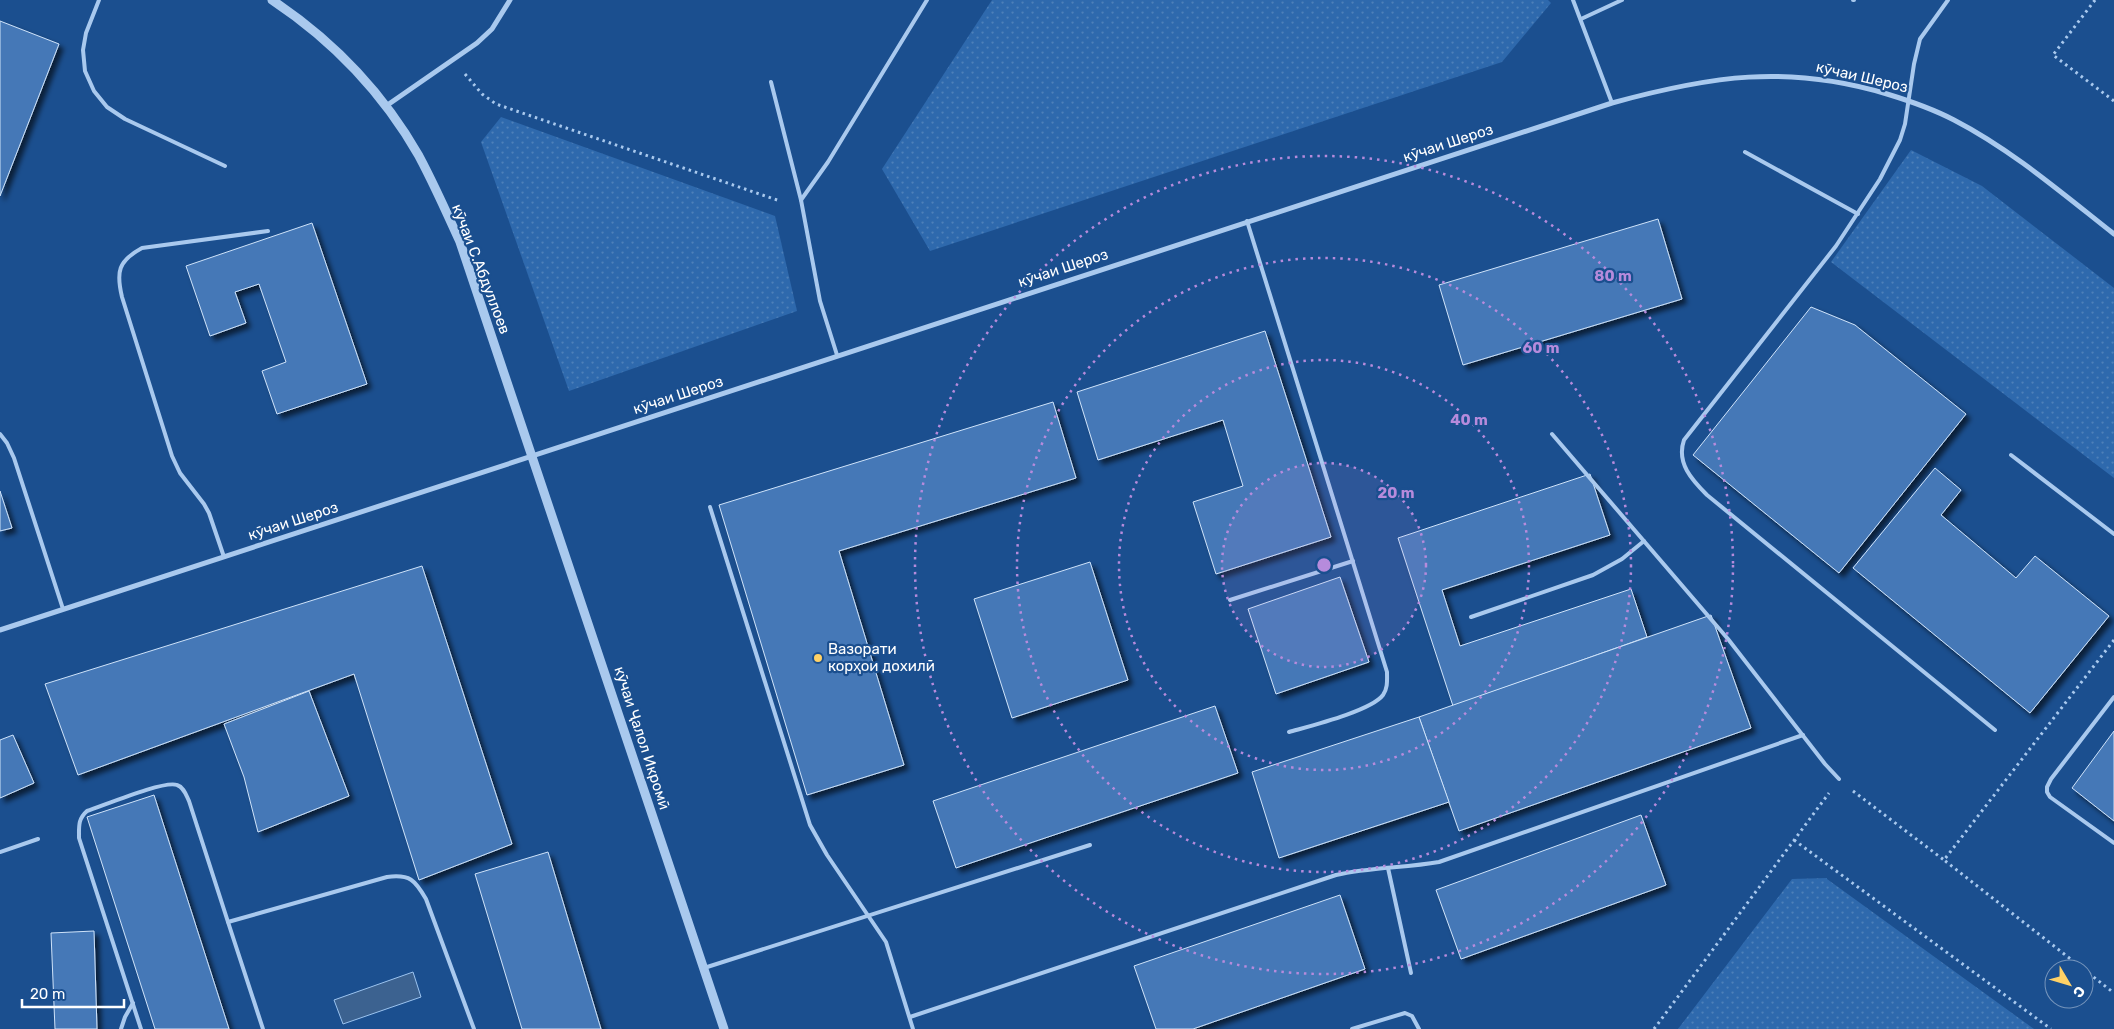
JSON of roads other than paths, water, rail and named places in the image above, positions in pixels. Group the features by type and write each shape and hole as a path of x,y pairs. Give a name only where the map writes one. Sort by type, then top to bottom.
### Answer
{"street":[{"name":"кӯчаи С.Абдуллоев","path":"272,0 303,22 336,51 386,106 419,157 460,242 533,456"},
{"path":"386,106 478,43 492,29 510,0"},
{"name":"кӯчаи Шероз","path":"0,630 1612,103 1690,83 1745,76 1775,75 1824,79 1869,89 1909,101 1953,119 2017,160 2114,234"},
{"name":"кӯчаи Ҷалол Икромӣ","path":"533,456 724,1029"}],"lane":[{"path":"99,0 86,34 83,50 86,71 94,91 107,107 125,119 225,166"},
{"path":"801,200 828,162 926,0"},
{"path":"1573,0 1612,103"},
{"path":"1581,19 1622,0"},
{"path":"1948,0 1920,39 1914,64 1905,124 1900,140 1880,179 1858,214 1816,272 1684,440 1682,456 1685,469 1692,481 1707,495 1995,730"},
{"path":"772,82 801,200 820,301 837,355"},
{"path":"1745,152 1858,214"},
{"path":"1248,221 1387,672 1387,684 1384,693 1378,701 1364,708 1289,732"},
{"path":"224,557 209,513 180,473 172,456 122,297 118,280 119,269 130,254 142,248 268,231"},
{"path":"0,434 7,443 14,458 63,609"},
{"path":"1552,434 1728,640 1839,779"},
{"path":"2011,455 2114,534"},
{"path":"710,507 810,825 827,855 888,948 914,1029"},
{"path":"1471,617 1593,575 1622,559 1644,541"},
{"path":"1230,600 1353,561"},
{"path":"2114,697 2058,768 2047,787 2050,797 2114,843"},
{"path":"910,1017 1336,875 1366,869 1415,866 1439,862 1472,852 1803,735"},
{"path":"141,1029 80,838 79,825 81,816 87,811 168,784 177,784 182,788 188,801 263,1029"},
{"path":"0,852 38,839"},
{"path":"704,968 1090,845"},
{"path":"1388,868 1411,973"},
{"path":"228,922 387,877 402,875 410,878 426,899 474,1029"},
{"path":"121,1029 125,1016 133,1003"},
{"path":"1352,1029 1405,1013 1412,1016 1419,1029"}],"place":[{"name":"Вазорати корҳои дохилӣ","path":"818,658"}]}
